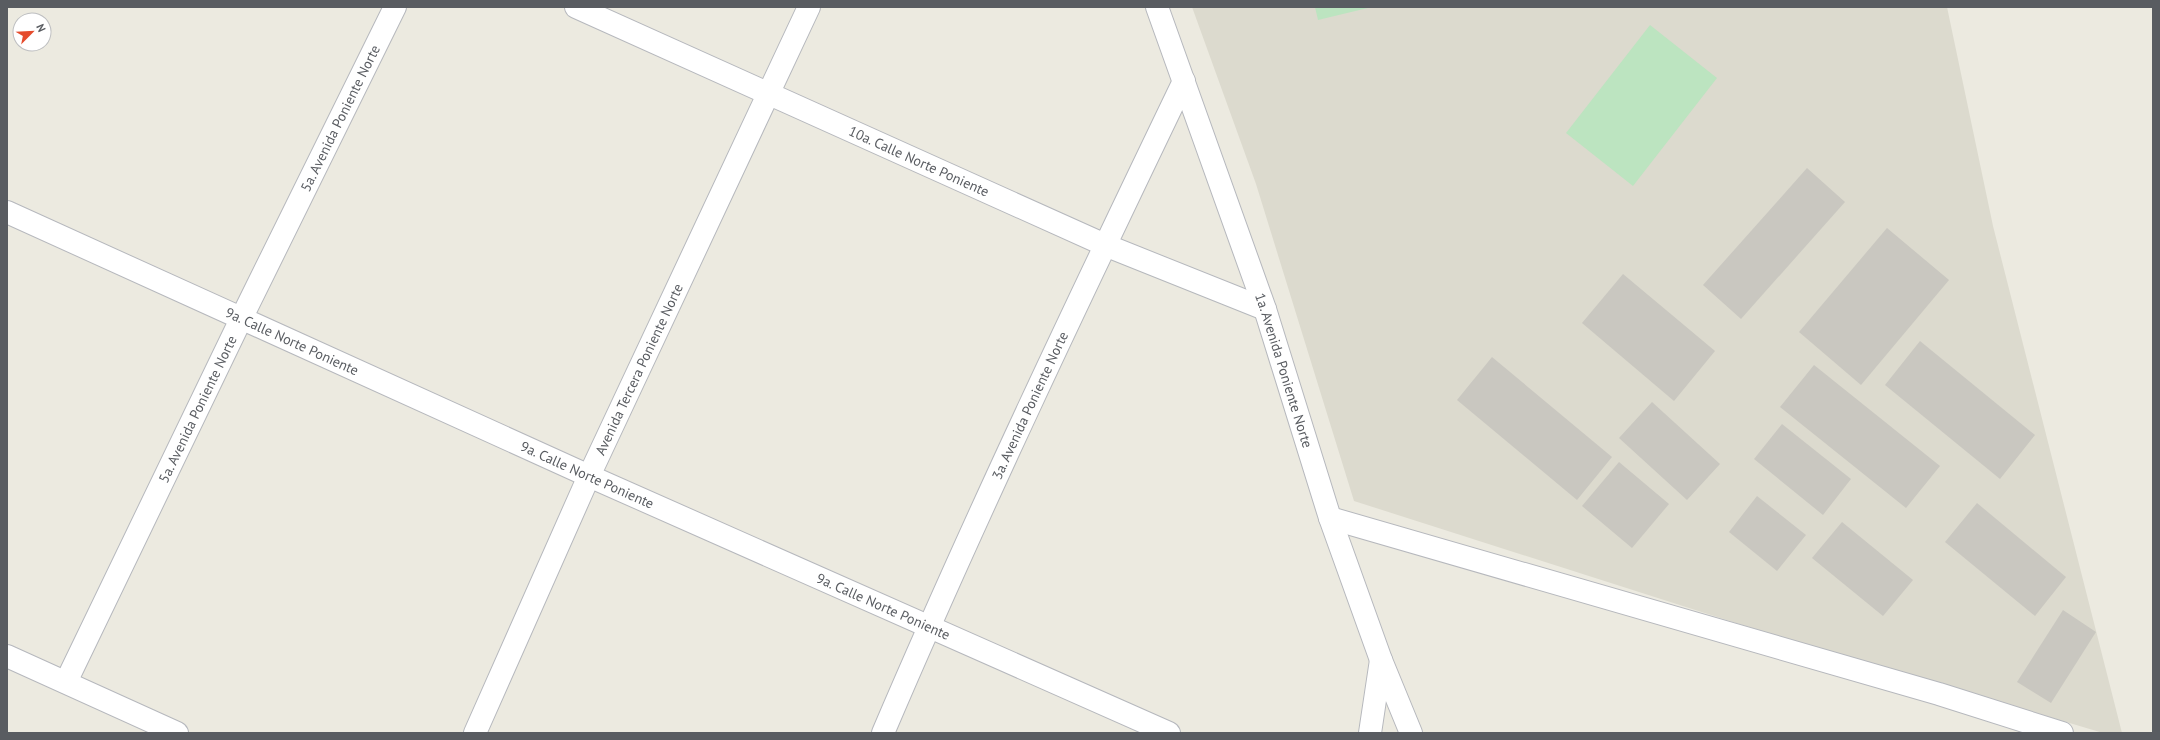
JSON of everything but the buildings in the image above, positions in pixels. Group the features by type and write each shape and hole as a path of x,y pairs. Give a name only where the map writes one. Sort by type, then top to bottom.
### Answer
{"street":[{"name":"5a. Avenida Poniente Norte","path":"66,682 242,317 395,7"},
{"name":"10a. Calle Norte Poniente","path":"576,7 1105,245 1265,309"},
{"name":"Avenida Tercera Poniente Norte","path":"475,733 589,476 809,7"},
{"name":"1a. Avenida Poniente Norte","path":"1157,7 1265,309 1330,518 1381,660 1411,733"},
{"name":"3a. Avenida Poniente Norte","path":"883,733 929,626 1105,245 1184,81"},
{"name":"9a. Calle Norte Poniente","path":"7,212 242,317 589,476 1169,733"},
{"path":"1330,518 1939,694 2062,733"},
{"path":"7,656 177,733"},
{"path":"1370,733 1381,660"}],"shaded area":[{"path":"1192,7 1947,7 1993,226 2122,733 2103,733 1736,623 1354,501 1256,184"}],"green space":[{"path":"1315,7 1372,7 1318,20"},
{"path":"1650,25 1717,78 1633,186 1566,133"}]}
